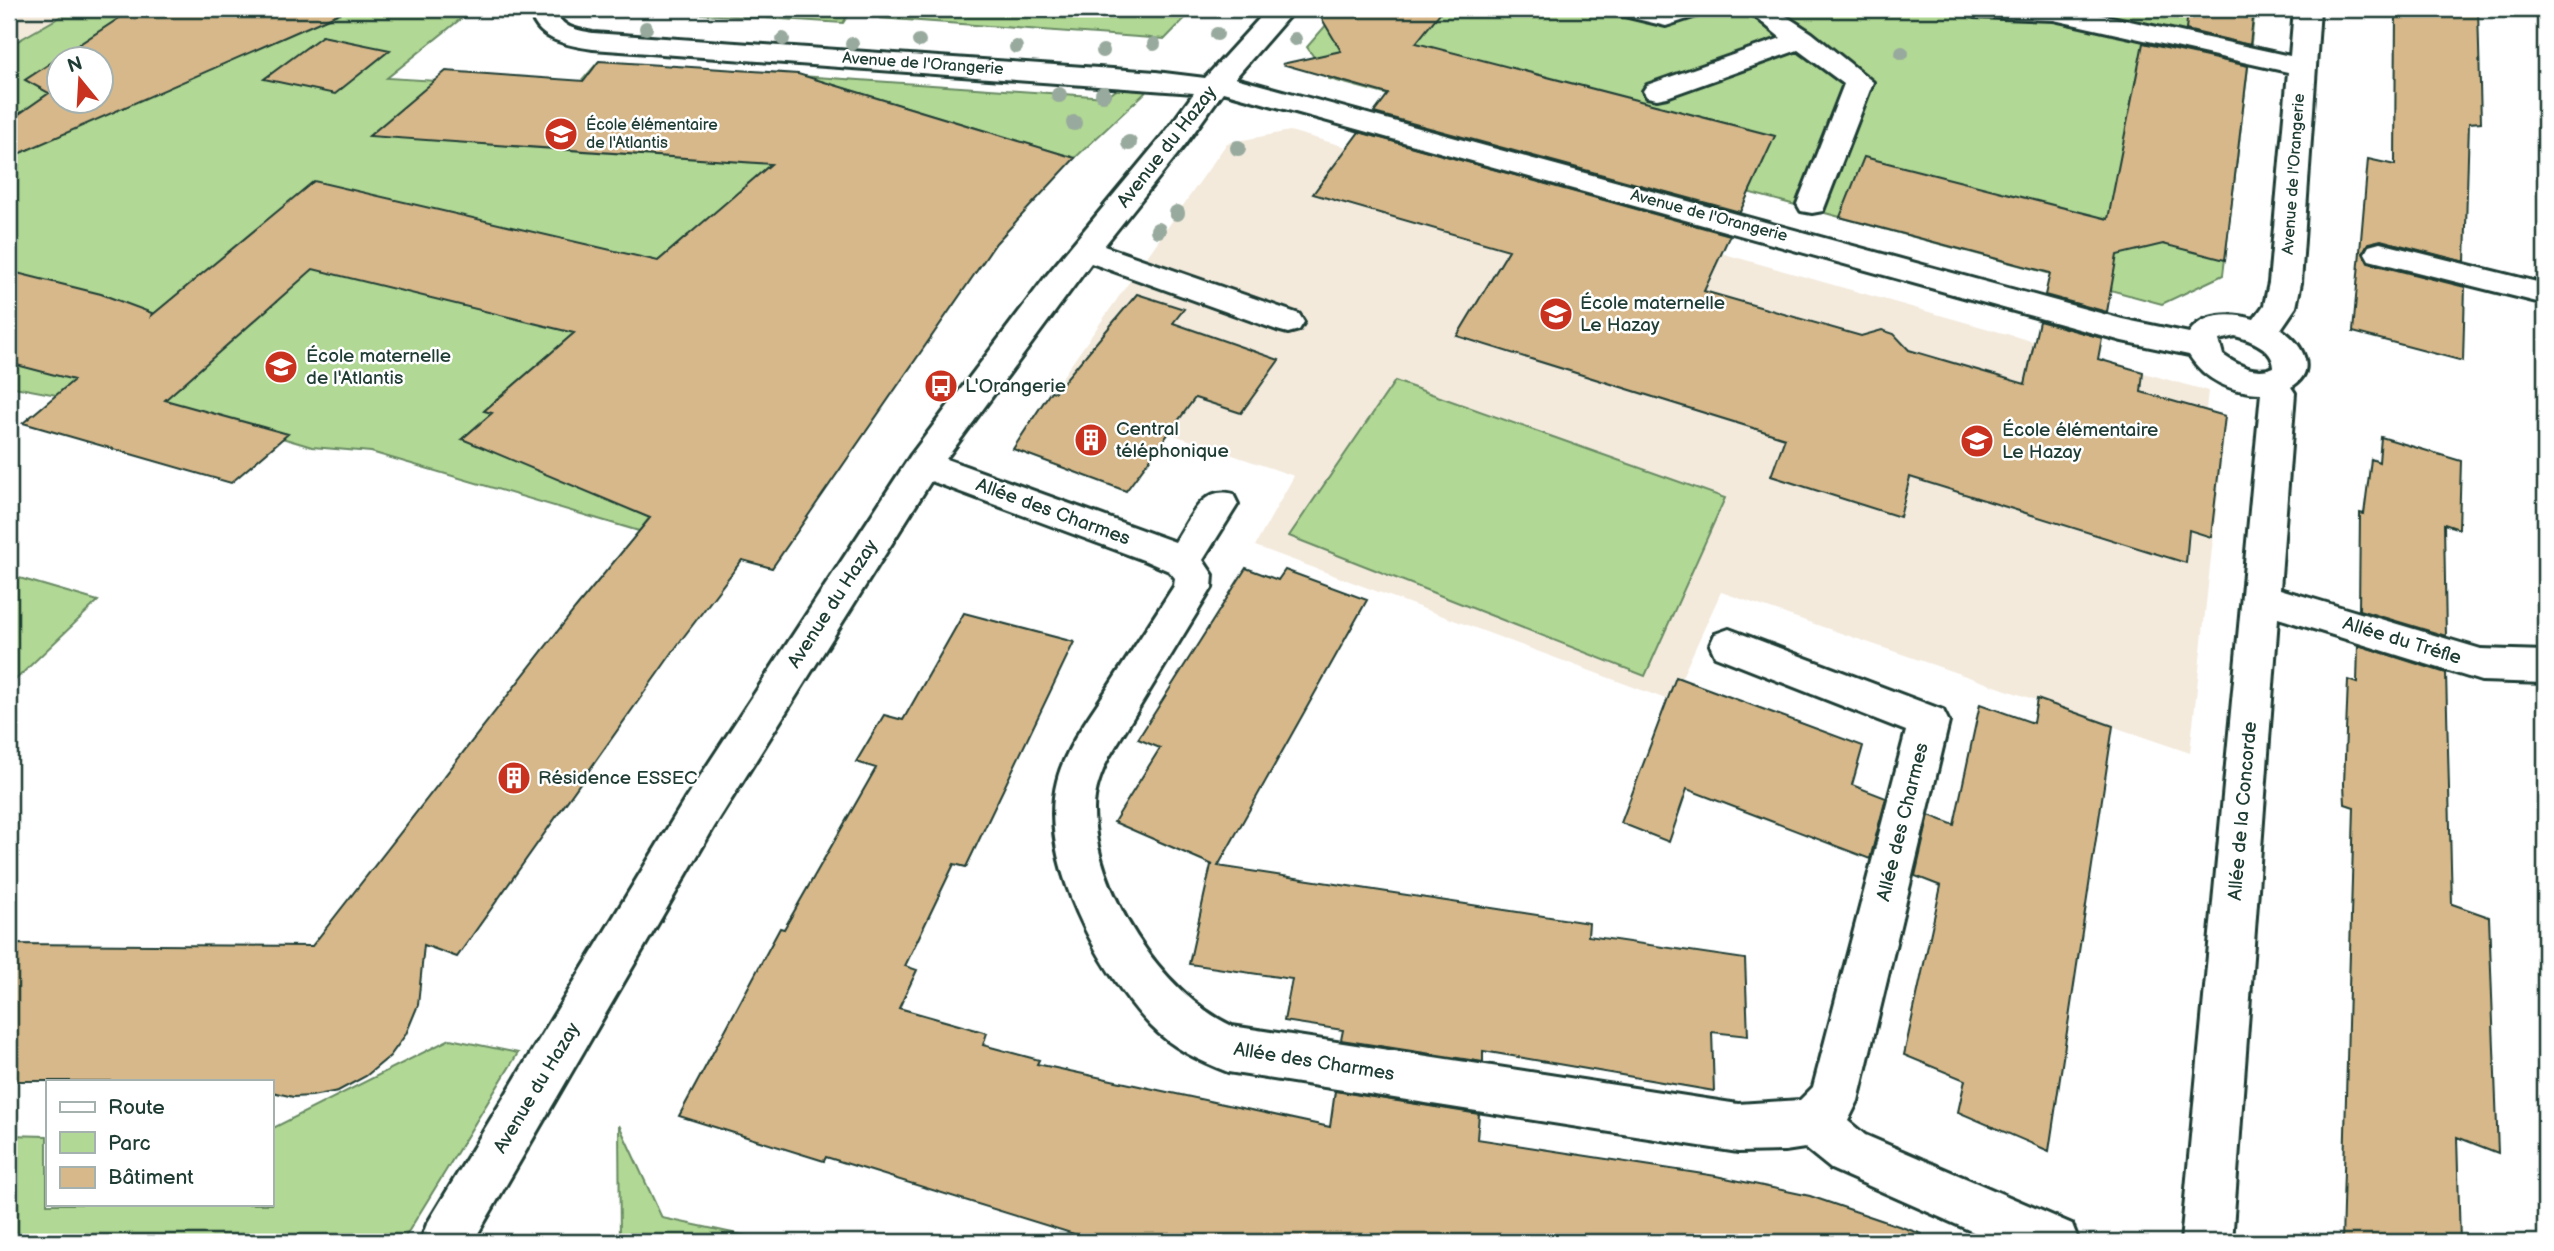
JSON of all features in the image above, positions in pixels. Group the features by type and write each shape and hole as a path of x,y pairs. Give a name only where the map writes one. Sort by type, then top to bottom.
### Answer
{"street":[{"name":"Avenue de l'Orangerie","path":"543,9 545,21 554,30 593,41 1215,84 2122,330 2202,346"},
{"name":"Avenue du Hazay","path":"445,1242 699,814 923,464 1058,282 1215,84 1282,9"},
{"path":"1625,9 1666,18 1694,9"},
{"path":"1759,9 1860,82 1812,204"},
{"path":"1974,9 2054,12 2302,67"},
{"name":"Avenue de l'Orangerie","path":"2261,333 2280,307 2286,283 2307,9"},
{"path":"1657,91 1803,39"},
{"path":"1086,250 1288,322"},
{"path":"2380,253 2545,294"},
{"path":"2235,325 2261,333 2280,344 2288,354 2291,365 2288,373 2271,381 2249,380 2232,375 2217,367 2207,357 2202,346 2202,337 2209,330 2220,326 2235,325"},
{"name":"Allée de la Concorde","path":"2206,1242 2278,393 2271,381"},
{"name":"Allée des Charmes","path":"923,464 1182,561 1194,575 1193,588 1096,741 1076,782 1073,825 1078,857 1096,902 1126,959 1157,998 1189,1029 1228,1049 1738,1128 1785,1127 1812,1122 1834,1101 1929,722 1729,645"},
{"path":"1182,561 1220,504"},
{"name":"Allée du Tréfle","path":"2262,598 2481,665 2545,667"},
{"path":"1812,1122 1848,1152 2054,1242"}],"shaded area":[{"path":"9,9 74,9 9,46"},
{"path":"1290,131 2208,391 2206,410 2226,418 2190,753 1721,592 1671,701 1255,546 1294,476 1051,393 1227,143"}],"green space":[{"path":"74,9 473,9 387,78 575,89 598,62 1107,97 1124,84 1146,92 1075,158 817,80 799,139 694,238 688,235 485,410 492,413 462,439 653,513 639,531 371,452 312,447 282,438 9,386 9,46"},
{"path":"852,9 843,23 658,11"},
{"path":"884,9 1194,9 1165,39 880,18"},
{"path":"1340,9 2255,9 2223,275 2162,304 1329,79 1307,47"},
{"path":"1395,381 1725,498 1645,676 1289,536"},
{"path":"9,575 98,601 9,686"},
{"path":"450,1039 518,1053 402,1242 9,1242 9,1135 46,1136 46,1206 273,1206 273,1128"},
{"path":"619,1125 662,1218 775,1242 620,1242"}],"building":[{"path":"133,9 349,9 116,111 116,46 77,46"},
{"path":"1316,9 1443,9 1416,43 1775,136 1740,212 1374,113 1388,94 1282,64 1341,51"},
{"path":"2188,9 2254,9 2250,45 2186,30"},
{"path":"2396,9 2478,9 2481,122 2469,123 2465,262 2381,240 2368,243 2363,252 2368,263 2465,287 2463,361 2353,332 2368,159 2395,165"},
{"path":"322,36 390,50 335,94 264,79"},
{"path":"2143,43 2248,66 2225,260 2163,244 2117,255 2107,312 2045,295 2050,273 1840,217 1864,157 2108,219"},
{"path":"599,61 798,74 1075,158 996,243 772,568 742,560 682,639 457,957 424,945 418,1005 406,1034 390,1056 366,1076 338,1091 312,1096 293,1097 273,1092 273,1080 9,1081 9,944 312,946 575,609 650,518 462,439 492,413 484,411 574,333 313,269 165,400 288,434 231,483 23,423 74,380 9,363 9,271 101,294 152,313 151,316 314,181 658,261 771,164 369,136 446,71 584,81"},
{"path":"46,66 46,91 25,80"},
{"path":"46,95 46,116 105,116 9,158 9,121"},
{"path":"1359,132 1730,235 1704,291 1861,336 1882,330 1894,334 1909,350 2025,384 2039,321 2102,338 2098,359 2143,372 2141,392 2225,416 2211,537 2189,530 2186,563 1910,477 1900,517 1771,476 1785,438 1457,336 1509,250 1313,194"},
{"path":"1137,294 1184,309 1173,323 1279,360 1241,413 1195,398 1126,491 1013,449 1051,391 1055,392"},
{"path":"2381,437 2461,461 2459,529 2444,524 2446,636 2359,610 2360,513 2364,514 2371,459 2379,462"},
{"path":"1246,568 1278,580 1285,570 1367,600 1218,866 1589,923 1588,936 1745,959 1748,1036 1712,1032 1714,1091 1483,1051 1483,1062 1341,1040 1343,1030 1284,1021 1292,979 1189,964 1213,865 1114,822 1160,748 1138,739"},
{"path":"964,613 1074,642 966,867 954,864 905,966 917,970 899,1008 987,1033 983,1045 1039,1060 1037,1064 1330,1127 1335,1091 1479,1114 1477,1139 1716,1176 1810,1196 1922,1234 1921,1242 1100,1242 826,1157 824,1161 679,1116 780,928 784,929 876,768 856,762 884,715 903,720"},
{"path":"2358,645 2446,673 2452,904 2489,917 2498,1153 2457,1137 2460,1242 2342,1242 2354,807 2345,804 2344,784 2348,680 2357,683"},
{"path":"1676,677 1863,746 1852,785 1886,798 1870,859 1687,789 1669,842 1621,823"},
{"path":"2037,699 2113,726 2049,1151 1958,1112 1965,1080 1904,1055 1941,886 1915,876 1929,815 1954,825 1980,704 2033,723"}],"place":[{"name":"École élémentaire de l'Atlantis","path":"561,134"},
{"name":"École maternelle Le Hazay","path":"1556,314"},
{"name":"École maternelle de l'Atlantis","path":"281,367"},
{"name":"L'Orangerie","path":"941,386"},
{"name":"Central téléphonique","path":"1091,440"},
{"name":"École élémentaire Le Hazay","path":"1977,441"},
{"name":"Résidence ESSEC","path":"514,778"}]}
